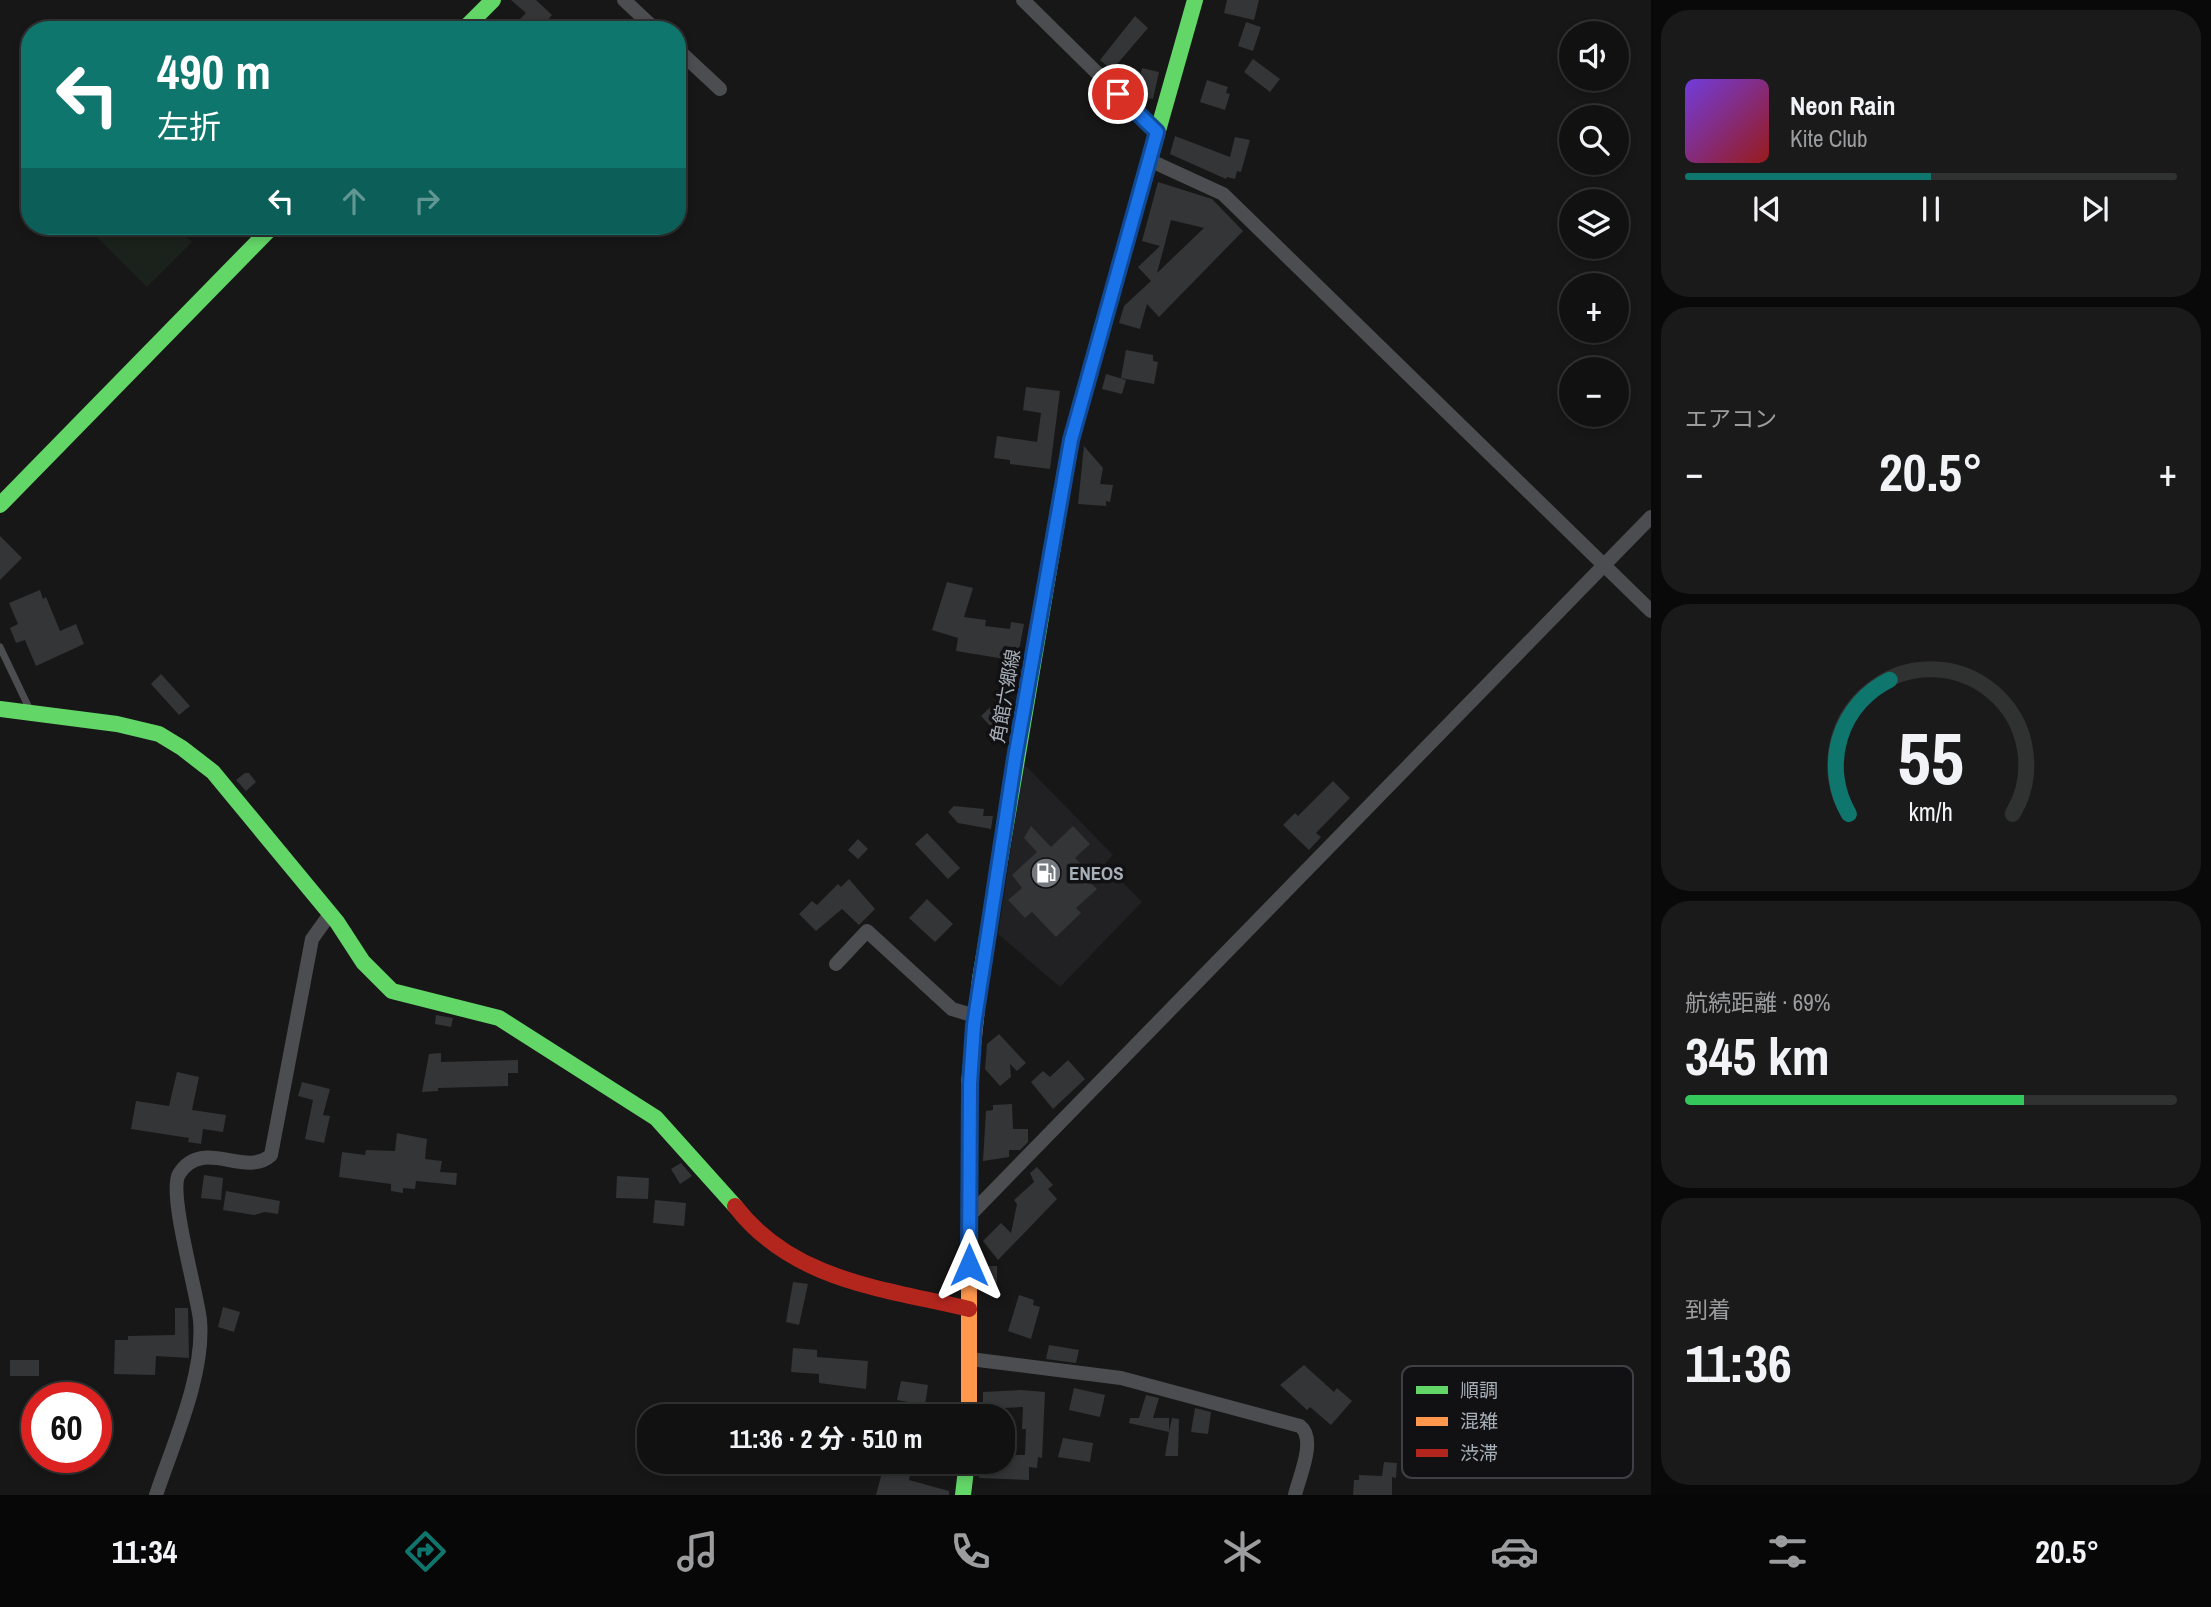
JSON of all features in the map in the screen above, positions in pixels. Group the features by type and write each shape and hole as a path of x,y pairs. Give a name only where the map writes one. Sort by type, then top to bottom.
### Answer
{"street":[{"path":"472,21 493,0"},
{"path":"624,0 646,21"},
{"path":"1023,0 1157,132"},
{"name":"角館六郷線","path":"969,1404 970,1084 975,1016 1015,758 1071,440 1195,0"},
{"path":"686,57 720,89"},
{"path":"1149,160 1223,194 1651,611"},
{"path":"0,505 264,235"},
{"path":"969,1216 1651,517"},
{"path":"0,709 117,724 159,734 182,748 213,772 330,914 363,962 392,991 410,998 456,1005 499,1018 656,1118 711,1176 751,1227 777,1249 824,1274 969,1309"},
{"path":"156,1495 201,1349 195,1288 175,1192 179,1175 198,1158 208,1156 253,1163 265,1160 271,1154 312,939 330,914"},
{"path":"836,964 867,931 952,1009 975,1016"},
{"path":"970,1359 1121,1378 1300,1426 1306,1430 1308,1441 1295,1495"},
{"path":"962,1495 965,1474"}],"lane":[{"path":"0,648 32,713"}],"shaded area":[{"path":"95,235 185,235 192,242 147,287"},
{"path":"1024,764 1113,855 1105,864 1142,902 1060,987 998,934"}],"building":[{"path":"511,0 536,0 552,15 547,21 520,21 526,13"},
{"path":"1227,0 1259,0 1254,20 1224,13"},
{"path":"1135,16 1148,28 1112,70 1100,60"},
{"path":"1246,22 1261,27 1253,51 1238,46"},
{"path":"1253,59 1280,79 1270,92 1244,72"},
{"path":"1142,68 1159,72 1153,99 1136,96"},
{"path":"1207,80 1228,87 1226,93 1230,94 1225,110 1200,102"},
{"path":"1175,136 1230,157 1235,137 1250,140 1241,172 1237,171 1235,179 1226,179 1170,154"},
{"path":"1158,182 1212,199 1243,231 1159,317 1147,304 1140,329 1119,323 1124,306 1151,281 1138,267 1160,246 1142,241","holes":["1171,220 1204,228 1157,273"]},
{"path":"1126,350 1153,355 1153,361 1158,362 1154,384 1121,378"},
{"path":"1106,374 1126,380 1122,394 1102,389"},
{"path":"1026,387 1060,391 1050,469 1010,464 1010,460 994,458 997,436 1037,442 1041,413 1023,410"},
{"path":"1084,446 1103,468 1100,484 1113,485 1110,502 1106,501 1106,506 1078,504"},
{"path":"0,536 22,558 0,580"},
{"path":"947,582 973,588 964,617 986,620 985,626 1010,629 1011,622 1024,624 1017,661 956,651 958,638 932,630"},
{"path":"40,590 43,599 46,597 60,631 76,624 84,644 36,666 25,640 16,643 10,628 18,624 9,603"},
{"path":"161,674 190,706 179,715 151,684"},
{"path":"1003,695 1012,705 1005,711 1008,715 1002,720 1005,723 996,732 981,716"},
{"path":"249,773 256,782 246,791 236,780"},
{"path":"1333,781 1350,798 1316,833 1321,837 1309,850 1283,825 1295,813 1298,816"},
{"path":"954,806 984,809 983,816 993,816 991,829 958,823 948,812"},
{"path":"1031,826 1051,847 1073,826 1090,844 1075,858 1091,874 1086,879 1097,889 1076,908 1081,913 1056,937 1032,912 1025,918 1008,900 1022,888 1012,875 1037,852 1024,838"},
{"path":"927,833 960,868 948,879 915,844"},
{"path":"858,839 868,849 858,859 848,850"},
{"path":"849,879 875,909 859,925 842,909 816,931 799,914 812,901 817,905 838,884 841,887"},
{"path":"927,899 953,924 935,942 909,918"},
{"path":"436,1015 453,1018 451,1027 435,1024"},
{"path":"999,1034 1026,1063 1017,1071 1010,1064 1011,1077 1000,1086 985,1069 987,1044"},
{"path":"441,1053 441,1062 518,1060 518,1073 508,1073 508,1086 438,1088 438,1091 422,1092 429,1054"},
{"path":"1068,1060 1085,1079 1053,1109 1031,1082 1043,1071 1050,1077"},
{"path":"177,1072 199,1077 192,1110 226,1115 223,1132 203,1129 201,1144 188,1142 189,1138 131,1129 136,1101 169,1106"},
{"path":"302,1082 330,1089 323,1115 330,1116 324,1143 305,1139 313,1100 298,1096"},
{"path":"1012,1104 1013,1129 1028,1129 1028,1142 1020,1150 1009,1150 1009,1157 983,1161 986,1111 993,1110 993,1105"},
{"path":"397,1133 427,1139 425,1159 442,1161 440,1172 457,1173 456,1185 416,1181 415,1189 403,1188 403,1193 391,1191 391,1184 339,1177 342,1152 365,1155 366,1150 395,1151"},
{"path":"681,1163 692,1176 680,1184 671,1169"},
{"path":"1037,1167 1053,1185 1048,1189 1057,1199 998,1260 983,1241 1001,1223 1011,1233 1017,1204 1014,1200 1034,1182 1030,1173"},
{"path":"204,1175 223,1178 221,1200 201,1198"},
{"path":"617,1176 649,1178 648,1199 616,1198"},
{"path":"226,1191 280,1201 278,1214 265,1212 254,1215 223,1210"},
{"path":"655,1200 686,1203 684,1226 653,1223"},
{"path":"983,1266 997,1266 997,1283 983,1283"},
{"path":"793,1282 808,1284 799,1325 786,1322"},
{"path":"1019,1295 1034,1300 1033,1305 1040,1307 1031,1339 1008,1331"},
{"path":"223,1307 240,1312 234,1332 218,1327"},
{"path":"175,1308 188,1308 189,1358 156,1356 155,1375 114,1374 115,1340 128,1340 128,1336 175,1335"},
{"path":"1049,1345 1079,1350 1076,1363 1046,1359"},
{"path":"793,1348 817,1350 817,1357 868,1361 866,1389 819,1383 819,1374 791,1372"},
{"path":"10,1360 39,1360 39,1376 10,1376"},
{"path":"1304,1365 1334,1392 1337,1388 1352,1401 1331,1425 1310,1407 1307,1410 1280,1385"},
{"path":"901,1381 928,1385 925,1404 897,1400"},
{"path":"1074,1388 1105,1395 1100,1417 1069,1410"},
{"path":"983,1392 1045,1392 1042,1458 1038,1457 1037,1468 1029,1467 1029,1480 979,1478 979,1474 1015,1474 1015,1455 1025,1455 1023,1407 1015,1407 1015,1404 983,1404"},
{"path":"1146,1395 1159,1398 1153,1418 1169,1418 1169,1432 1129,1423 1130,1418 1139,1418"},
{"path":"1195,1408 1211,1412 1208,1434 1191,1432"},
{"path":"1172,1418 1179,1419 1178,1456 1165,1456"},
{"path":"1063,1438 1093,1443 1090,1462 1058,1457"},
{"path":"1384,1462 1397,1463 1396,1478 1392,1477 1392,1495 1353,1495 1354,1480 1359,1480 1359,1475 1382,1476"},
{"path":"882,1474 911,1474 909,1480 949,1491 949,1495 876,1495"}],"traffic: fast":[{"path":"472,21 493,0"},
{"path":"1140,194 1195,0"},
{"path":"0,505 264,235"},
{"path":"980,979 1065,475"},
{"path":"0,709 117,724 159,734 182,748 213,772 337,922 363,962 392,991 499,1018 656,1118 735,1206"},
{"path":"963,1495 965,1474"}],"traffic: slow":[{"path":"969,1404 969,1084 980,979"}],"traffic: jam":[{"path":"1065,475 1071,440 1140,194"},
{"path":"735,1206 758,1231 784,1251 812,1266 872,1287 969,1309"}],"place":[{"name":"ENEOS","path":"1046,873"}],"route":[{"path":"969,1265 970,1084 974,1025 1015,758 1071,440 1157,132 1118,94"}]}
